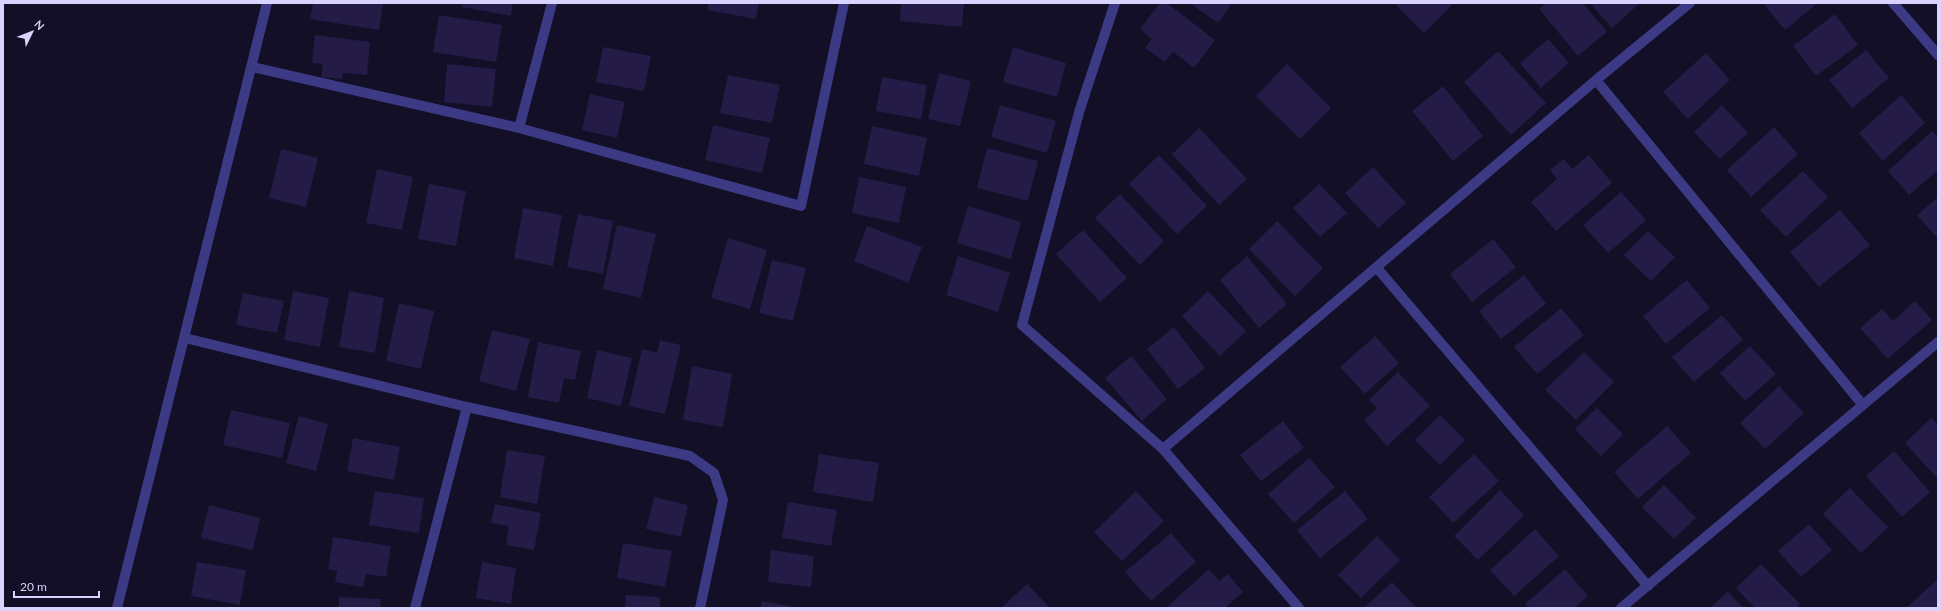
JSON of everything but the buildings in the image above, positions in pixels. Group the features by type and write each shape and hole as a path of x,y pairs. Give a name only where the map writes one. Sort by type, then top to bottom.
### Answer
{"street":[{"path":"117,608 267,3"},
{"path":"519,128 552,3"},
{"path":"252,67 519,128 801,206 844,3"},
{"path":"1115,3 1080,109 1022,325 1163,449 1299,608"},
{"path":"1163,449 1596,80 1690,3"},
{"path":"1893,3 1938,55"},
{"path":"1596,80 1862,404"},
{"path":"1377,268 1648,586"},
{"path":"185,338 467,407 690,456 714,473 723,500 700,608"},
{"path":"1621,608 1862,404 1938,342"},
{"path":"415,608 467,407"}]}
